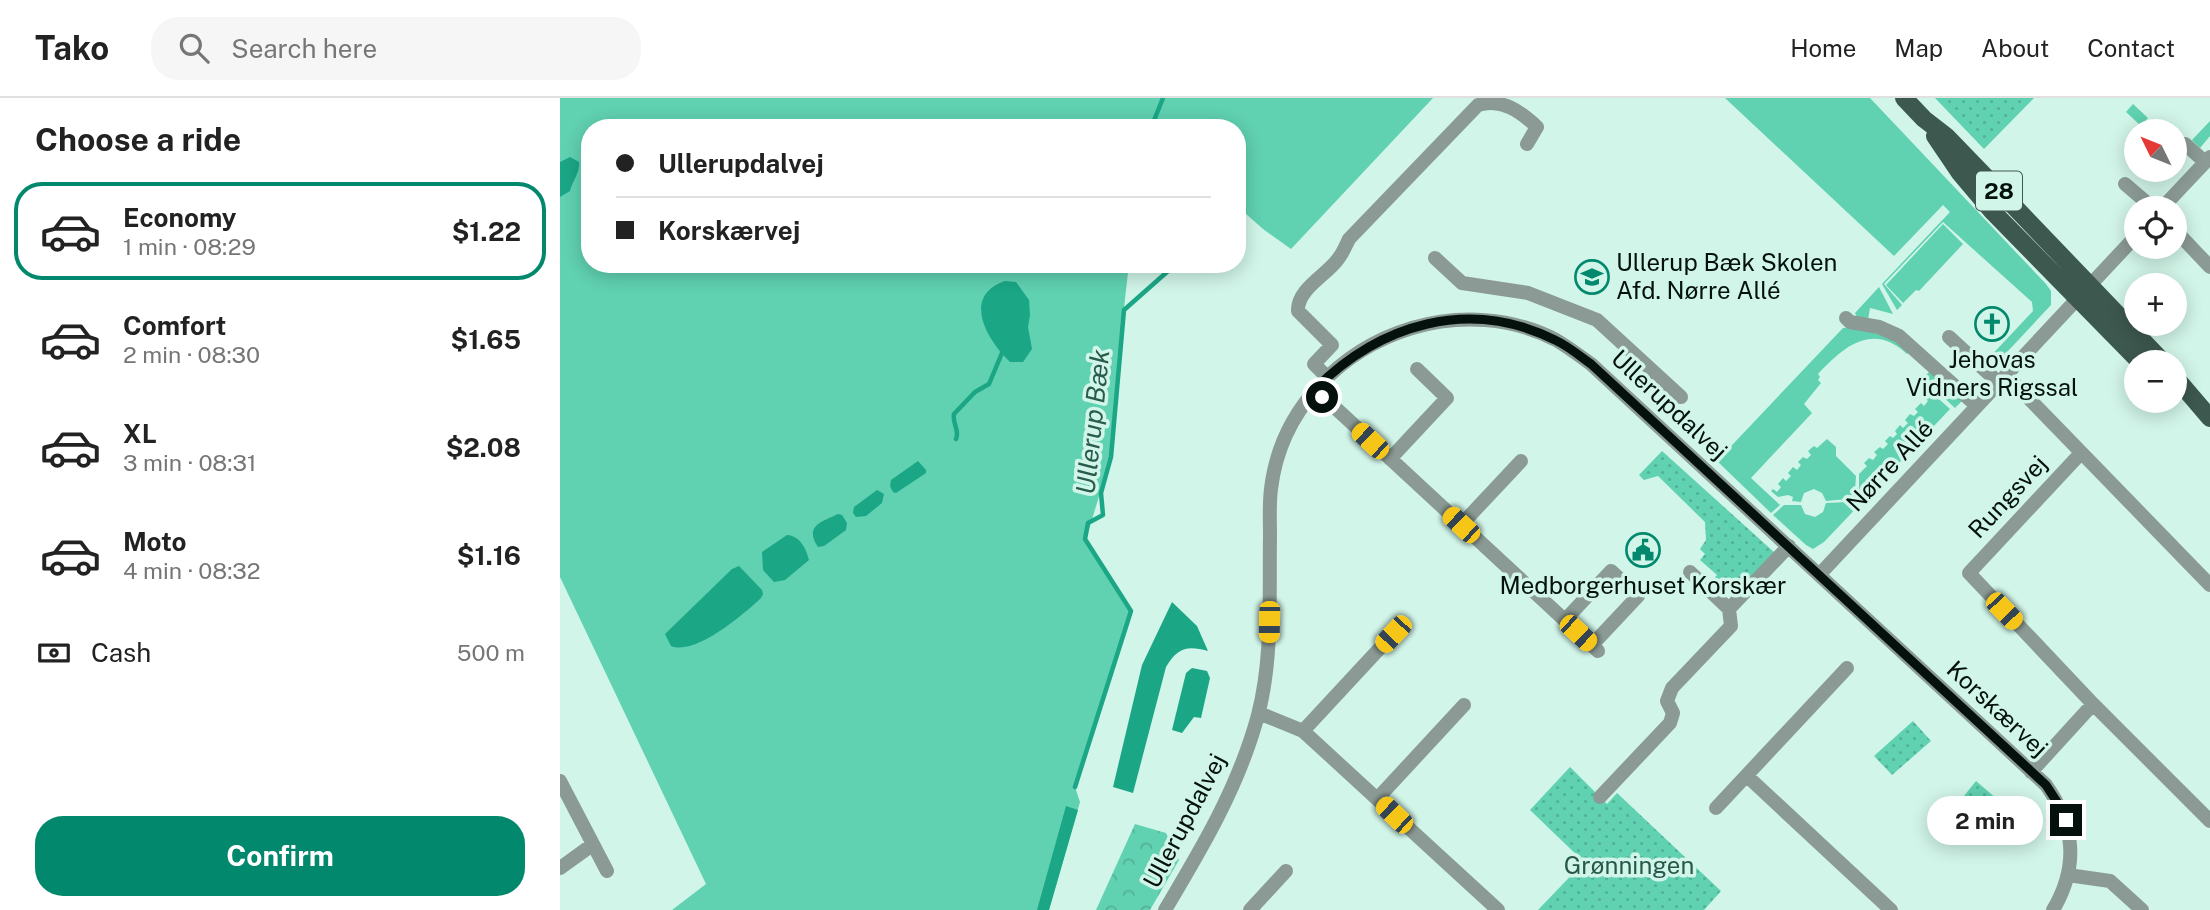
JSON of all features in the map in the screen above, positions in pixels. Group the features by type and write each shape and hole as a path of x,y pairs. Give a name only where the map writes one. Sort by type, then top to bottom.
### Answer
{"main road":[{"name":"28","path":"1904,98 1946,136 2151,350"},
{"name":"28","path":"1924,118 1943,150 1992,211 2128,350"},
{"path":"1992,211 2018,227 2077,287 2090,285"},
{"path":"2077,299 2085,297 2092,300 2142,350"},
{"path":"2187,391 2205,413"},
{"path":"2187,395 2205,413"},
{"path":"2187,401 2205,413"}],"street":[{"path":"1327,377 1314,364 1332,345 1298,311 1297,304 1338,260 1349,239 1478,105 1487,99 1504,100 1513,104 1537,127 1527,144"},
{"path":"2173,196 2208,159 2188,146"},
{"path":"2125,184 2139,196"},
{"path":"2187,243 2210,267"},
{"name":"Nørre Allé","path":"1820,574 2124,249"},
{"path":"1435,258 1462,283 1528,293 1597,320 1681,397"},
{"path":"1846,318 1850,322 1886,329 1899,336 1977,406"},
{"name":"Ullerupdalvej","path":"1165,910 1229,797 1259,713 1268,649 1270,489 1279,450 1292,422 1315,389 1351,357 1390,335 1428,323 1474,319 1518,325 1557,340 1591,364 1820,574"},
{"path":"1950,337 2002,379 2081,453 2210,585"},
{"path":"1390,459 1447,398 1417,369"},
{"path":"1315,389 1595,648 1638,596 1611,571 1565,620"},
{"name":"Rungsvej","path":"2081,453 1969,573 2093,704"},
{"path":"1461,525 1521,461"},
{"path":"1730,609 1789,546"},
{"path":"1600,797 1670,723 1673,713 1667,701 1672,688 1731,626 1730,609 1690,572"},
{"name":"Korskærvej","path":"1820,574 2052,793 2066,820 2070,839 2068,875 2053,910"},
{"path":"1303,731 1393,634"},
{"path":"1716,808 1847,668"},
{"path":"2031,772 2093,704 2210,821"},
{"path":"1377,799 1464,705"},
{"path":"1259,713 1303,731 1498,910"},
{"path":"1747,776 1891,910"},
{"path":"560,781 607,871"},
{"path":"560,868 592,845"},
{"path":"1250,910 1286,871"},
{"path":"2068,875 2110,881 2142,910"}],"green space":[{"path":"560,98 1433,98 1291,249 1246,214 1246,119 581,119 581,273 1128,273 1111,457 1086,539 1131,611 1075,787 1080,802 1049,910 672,910 706,884 560,577"},
{"path":"1725,98 1870,98 2046,284 2051,291 2051,305 1994,366 1987,360 2033,311 2032,302 1943,222 1884,284 1902,305 1897,310 1882,284 1950,212 1943,205 1894,256"},
{"path":"1935,98 2034,98 1984,149"},
{"path":"2133,104 2148,118 2134,119 2126,112"},
{"path":"2210,121 2210,136 2200,148 2192,140"},
{"path":"1943,224 1963,244 1919,291 1916,290 1903,303 1886,285"},
{"path":"1879,287 1893,314 1870,308 1868,320 1858,319 1855,313"},
{"path":"1858,327 1892,338 1909,352 1907,354 1882,340 1871,339 1849,347 1818,374 1821,383 1804,404 1812,413 1751,478 1780,505 1771,513 1717,461 1843,328"},
{"path":"1930,371 1963,400 1955,408 1923,378"},
{"path":"1931,392 1950,409 1866,498 1859,491 1859,474 1867,466 1864,463 1869,458 1873,460 1877,455 1874,452 1888,444 1885,441 1897,434 1895,431 1900,425 1903,428 1908,423 1905,420 1910,414 1914,416 1918,412 1915,409 1921,403 1924,406 1928,401 1925,398"},
{"path":"1827,439 1836,447 1836,456 1856,476 1855,491 1848,499 1826,501 1822,493 1814,489 1804,493 1801,502 1792,501 1793,497 1788,495 1778,497 1771,491 1773,489 1777,492 1781,487 1778,484 1783,478 1786,481 1791,476 1788,473 1793,467 1797,470 1801,465 1798,462 1811,455 1808,451 1814,446 1817,448"},
{"path":"1662,451 1775,553 1735,597 1722,585 1717,590 1710,583 1717,575 1700,560 1705,554 1700,549 1706,540 1705,522 1658,476 1644,480 1639,475"},
{"path":"1857,493 1864,500 1824,542 1813,549 1773,515 1784,505 1801,505 1805,514 1815,517 1823,512 1826,503 1848,502"},
{"path":"1913,721 1931,741 1892,775 1874,756"},
{"name":"Grønningen","path":"1570,767 1607,804 1617,793 1721,891 1704,910 1538,910 1584,862 1530,810"},
{"path":"1976,781 1997,799 1968,834 1947,817"},
{"path":"1135,824 1166,833 1179,860 1150,910 1096,910"}],"shaded area":[{"path":"570,157 579,162 578,170 570,191 560,197 560,162"},
{"path":"1005,281 1016,282 1029,300 1028,327 1032,349 1023,362 1010,362 1001,353 982,319 984,297 992,288"},
{"path":"918,461 926,473 896,493 893,492 891,480"},
{"path":"877,490 884,494 882,503 866,516 856,517 853,513 854,507"},
{"path":"838,514 842,515 847,523 846,530 824,546 818,547 814,540 814,529 821,522"},
{"path":"787,535 802,543 809,560 785,580 774,582 763,570 762,552"},
{"path":"739,566 762,590 761,598 719,632 706,639 693,645 671,646 665,634 732,569"},
{"path":"1172,602 1197,626 1208,651 1188,648 1174,656 1166,667 1133,793 1113,787 1142,665"},
{"path":"1192,668 1207,671 1210,678 1201,718 1194,717 1182,733 1172,730 1186,673"},
{"path":"1066,806 1078,810 1049,910 1037,910"}],"waterway":[{"name":"Ullerup Bæk","path":"1155,119 1163,98"},
{"name":"Ullerup Bæk","path":"1075,787 1131,611 1085,539 1088,523 1103,515 1101,493 1111,457 1124,310 1166,273"},
{"path":"956,439 954,414 975,392 989,384 1002,353"}],"place":[{"name":"Ullerup Bæk Skolen Afd. Nørre Allé","path":"1592,277"},
{"name":"Jehovas Vidners Rigssal","path":"1992,324"},
{"name":"Medborgerhuset Korskær","path":"1643,550"}],"route":[{"path":"1322,397 1315,389 1351,357 1390,335 1428,323 1474,319 1518,325 1557,340 1591,364 2046,785 2066,820"}]}
